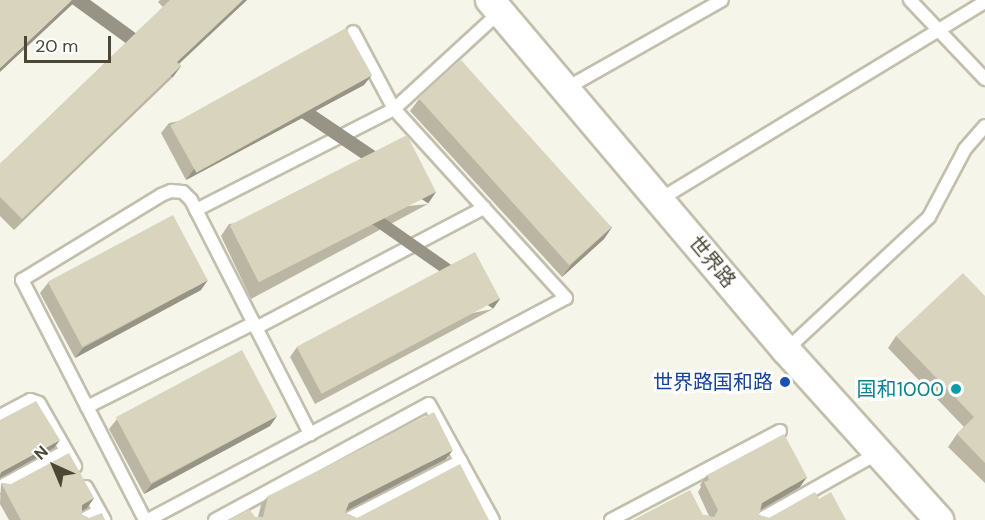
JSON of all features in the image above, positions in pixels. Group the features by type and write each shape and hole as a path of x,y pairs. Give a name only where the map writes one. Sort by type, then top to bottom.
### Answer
{"street":[{"name":"世界路","path":"495,6 786,350 878,453 928,517"}],"lane":[{"path":"565,88 722,0"},
{"path":"910,0 985,79"},
{"path":"659,200 985,2"},
{"path":"196,210 394,109 495,6"},
{"path":"310,434 196,210 183,192 171,191 22,280 146,520 310,434 566,298 394,109 353,32"},
{"path":"786,350 929,217 965,148 985,126"},
{"path":"87,407 255,325 484,208"},
{"path":"0,416 30,400 39,403 101,516 82,520"},
{"path":"215,520 429,404 461,461 488,518"},
{"path":"611,520 685,487 780,431"},
{"path":"0,487 66,451"},
{"path":"759,520 878,453"},
{"path":"346,520 461,461"},
{"path":"244,504 252,520"}],"building":[{"path":"0,0 72,0 0,68"},
{"path":"170,0 243,0 177,62 181,66 22,219 0,197 0,164"},
{"path":"346,28 372,75 196,173 170,125"},
{"path":"461,60 612,227 569,265 419,98"},
{"path":"407,135 436,192 259,282 230,225"},
{"path":"173,215 208,280 82,347 48,282"},
{"path":"475,252 500,299 322,394 297,347"},
{"name":"国和1000","path":"963,273 985,296 985,463 957,434 974,417 896,336"},
{"path":"242,350 277,416 151,483 116,417"},
{"path":"36,401 60,440 1,472 0,475 0,420"},
{"path":"434,412 453,450 349,503 345,513 357,518 460,464 489,520 228,520 249,509 255,517 263,517 268,496"},
{"path":"784,434 807,477 762,503 759,515 769,518 815,492 819,499 831,492 846,520 633,520 690,490 703,515 714,517 718,510 704,482 709,480 707,475"},
{"path":"69,453 94,498 82,505 82,515 89,518 102,513 105,520 21,520 1,483 11,484"}],"place":[{"name":"世界路国和路","path":"785,382"},
{"name":"国和1000","path":"956,389"}]}
